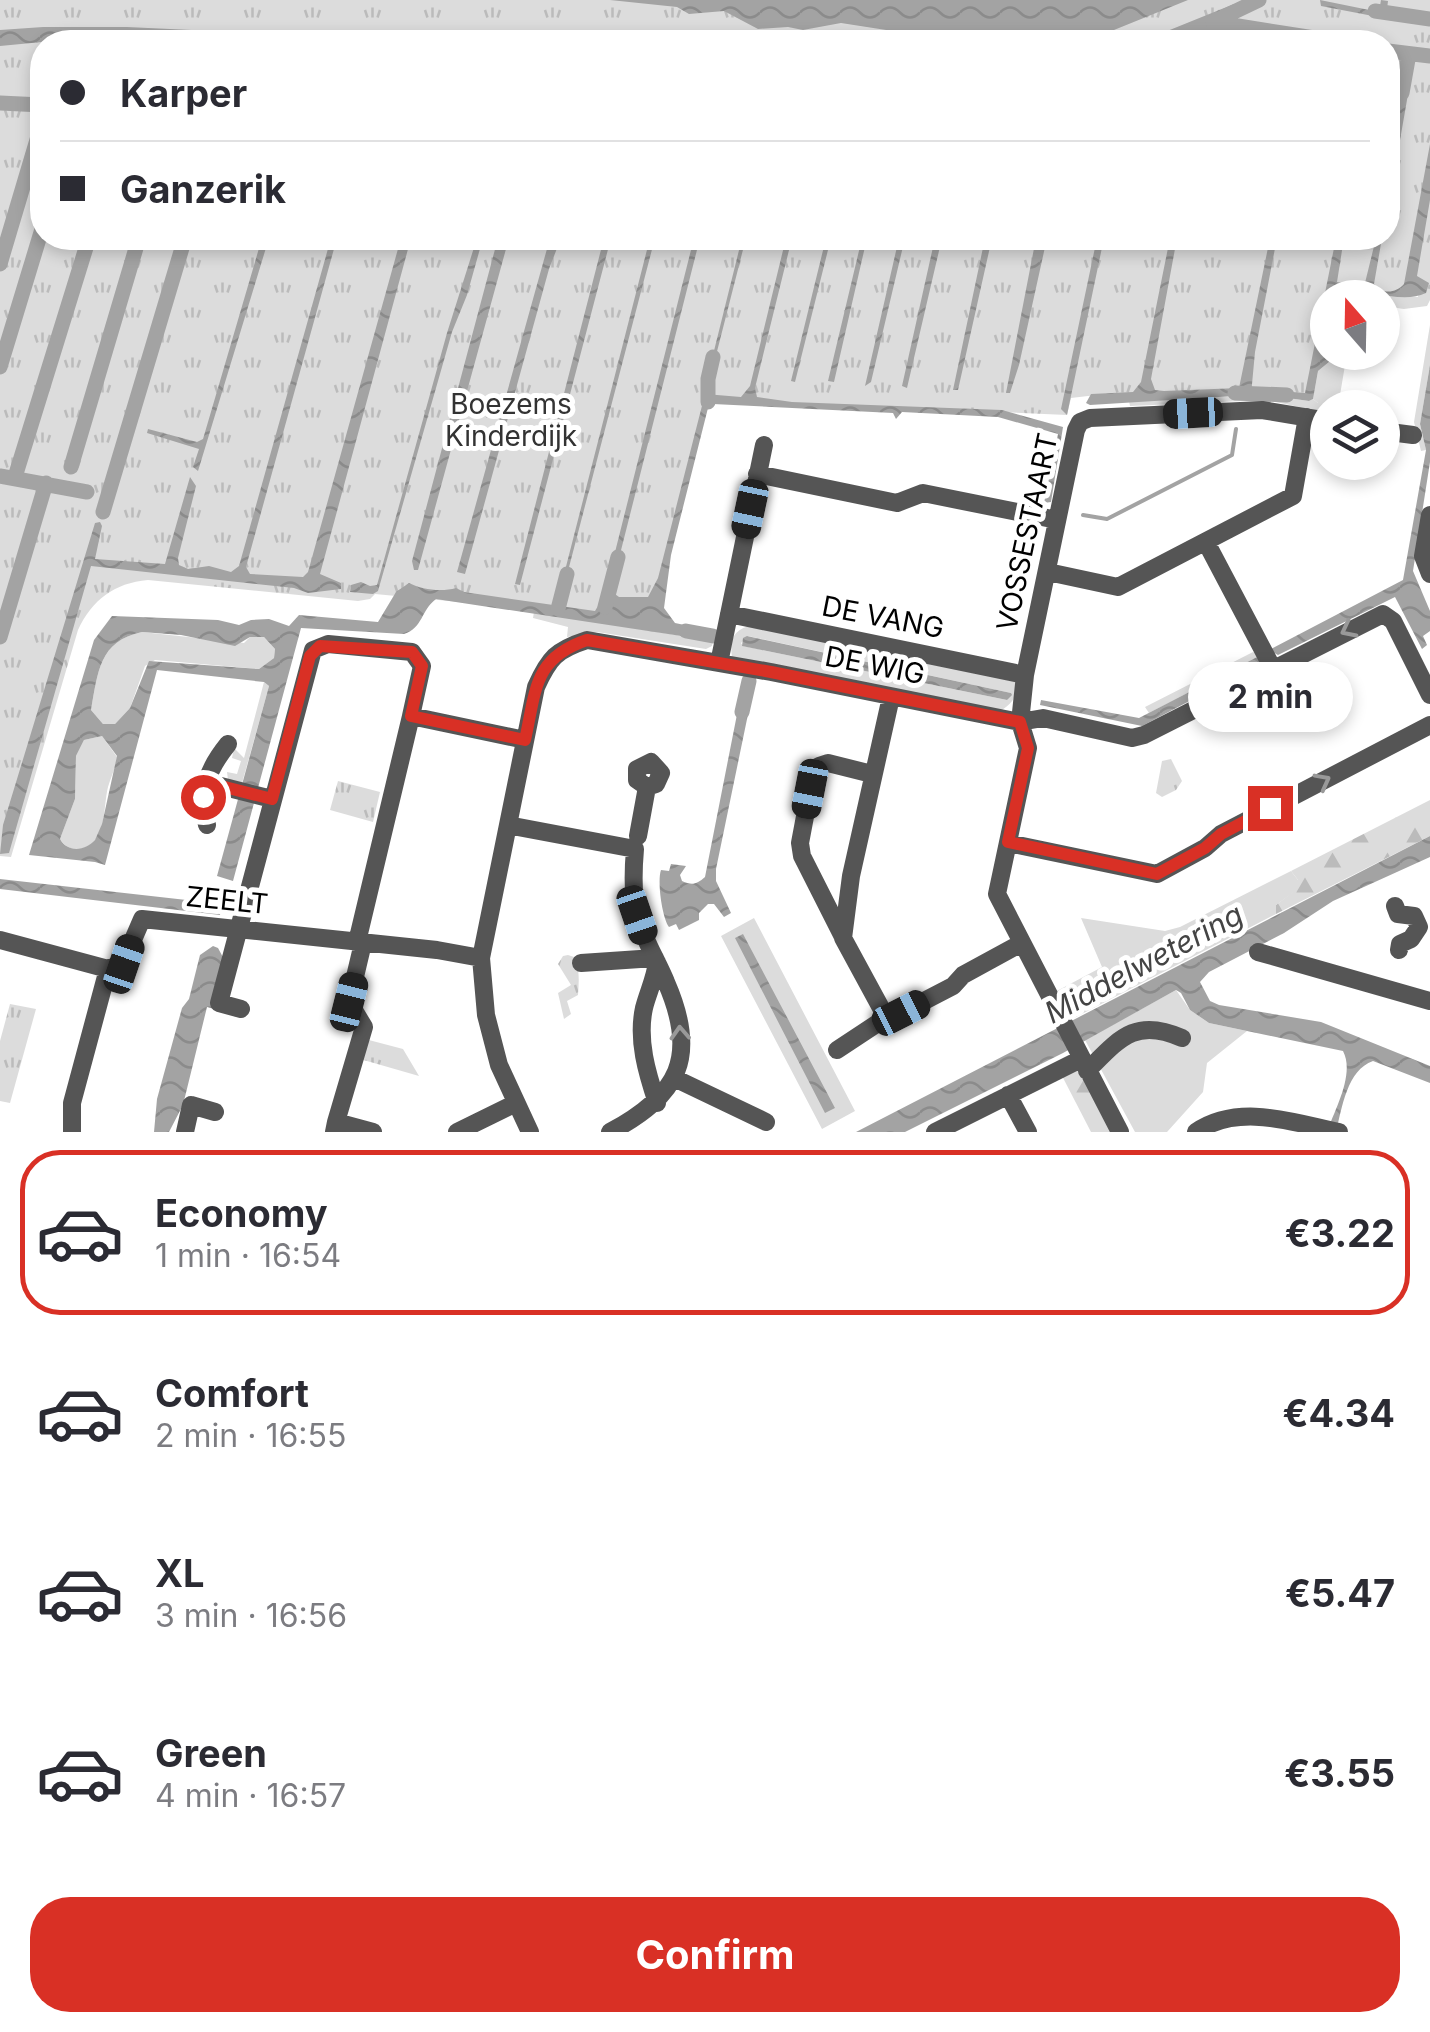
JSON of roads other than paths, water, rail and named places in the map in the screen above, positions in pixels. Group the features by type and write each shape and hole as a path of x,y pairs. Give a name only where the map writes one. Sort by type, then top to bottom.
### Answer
{"street":[{"name":"VOSSESTAART","path":"1120,1132 997,894 1028,748 1020,722 1026,674 1080,422 1090,418 1262,410 1308,417"},
{"path":"1048,572 1118,587 1294,496 1308,417"},
{"path":"1400,434 1414,436"},
{"path":"719,663 764,446"},
{"path":"757,474 897,503 924,493 1057,520"},
{"path":"1430,515 1423,556 1430,574"},
{"path":"1206,542 1273,669"},
{"name":"DE VANG","path":"729,614 1026,674"},
{"name":"DE WIG","path":"530,1132 499,1065 486,1015 482,958 536,687 545,666 562,648 587,640 1020,722 1044,718 1132,738 1383,614 1422,659"},
{"path":"242,1009 219,1003 266,798 310,656 320,646 412,652 422,666 349,1002 364,1027 335,1127 373,1132"},
{"path":"1422,659 1430,695"},
{"path":"843,938 872,774 878,764 891,697"},
{"path":"411,716 525,740"},
{"path":"1008,842 1157,874 1205,848 1221,834 1430,725"},
{"path":"207,825 205,782 228,744"},
{"path":"872,774 828,764 818,766 813,774 800,843 802,856 843,938 881,1008 890,1015"},
{"path":"205,782 266,798"},
{"path":"638,836 647,787"},
{"path":"508,825 635,849 637,915 679,1014 682,1035 674,1078 657,1103 610,1132"},
{"path":"1394,906 1398,914 1414,916 1424,926 1400,944 1399,950"},
{"name":"ZEELT","path":"108,969 124,964 142,919 482,958"},
{"path":"0,940 108,969 72,1104 72,1132"},
{"path":"837,1050 890,1015 953,986 963,975 1020,944"},
{"path":"1258,952 1430,1001"},
{"path":"581,963 656,960"},
{"path":"656,960 642,1036 657,1103"},
{"path":"935,1132 959,1126 1008,1095 1141,1029 1152,1028 1182,1037"},
{"path":"674,1078 766,1122"},
{"path":"1008,1095 1028,1132"},
{"path":"458,1132 516,1103"},
{"path":"184,1132 191,1105 214,1112"},
{"path":"1196,1132 1213,1120 1237,1115 1334,1131"}],"water":[{"path":"610,0 1188,0 1114,30 886,30 841,23 803,30 758,29 724,11 689,14 677,7"},
{"path":"1320,0 1379,12 1381,0 1388,1 1387,9 1400,16 1399,21 1321,6"},
{"path":"1234,4 1218,30 1170,30"},
{"path":"127,27 193,30 30,30 30,43 0,46 0,30"},
{"path":"1404,76 1411,77 1400,140"},
{"path":"1430,144 1430,200 1417,276 1429,283 1426,293 1415,297 1400,297 1404,284"},
{"path":"258,250 265,250 198,471 193,467 199,449 147,433 148,429 197,442 203,439"},
{"path":"328,250 334,250 246,567 250,574 303,577 308,572 398,250 408,250 320,574 341,583 341,589 308,593 294,588 91,566 9,853 0,854 3,825 95,523 102,526 95,559 165,564 190,477 196,486 179,565 188,569 209,566 231,572 239,566"},
{"path":"473,250 480,250 452,332 378,591 350,592 351,585 361,582 377,585"},
{"path":"495,250 506,250 418,570 414,570 412,561"},
{"path":"547,250 556,250 465,574 457,572"},
{"path":"601,250 608,250 520,585 515,584"},
{"path":"647,250 652,250 562,594"},
{"path":"691,250 697,250 615,574 610,572"},
{"path":"739,250 743,250 711,375"},
{"path":"783,250 789,250 755,388 757,397 792,402 1002,410 1063,427 1051,502 1044,503 1058,434 998,417 902,412 896,419 893,413 713,404 708,408 671,555 664,608 675,623 704,629 705,637 436,599 415,628 404,634 301,628 233,881 217,876 269,686 264,682 157,670 105,865 29,855 94,640 112,616 218,620 239,625 269,619 289,626 299,615 378,622 396,592 409,583 426,589 456,588 595,611 608,589 619,597 648,597 658,578 705,394 741,397 750,386","holes":["142,632 235,646 250,637 264,637 275,649 274,658 259,669 149,661 130,708 115,724 103,724 91,710 103,660 109,651 128,636","102,736 117,756 95,840 82,848 63,844 60,839 75,799 76,756 84,740"]},
{"path":"823,250 828,250 795,382 791,381"},
{"path":"859,250 864,250 834,382 828,381"},
{"path":"896,250 902,250 871,382 865,386"},
{"path":"932,250 939,250 907,388 902,386"},
{"path":"982,250 989,250 958,390 953,390"},
{"path":"1034,250 1044,250 1019,365 1010,393 1006,393"},
{"path":"1094,250 1101,250 1067,415 1061,409"},
{"path":"1168,250 1175,250 1151,379 1155,390 1164,391 1239,388 1268,250 1275,250 1251,395 1086,403 1091,394 1133,392 1141,382"},
{"path":"1334,250 1342,250 1337,280 1328,280"},
{"path":"1373,250 1380,250 1375,280 1366,280"},
{"path":"1430,365 1430,462 1413,571 1430,611 1430,631 1423,636 1427,645 1422,649 1395,597 1278,655 1269,650 1403,580 1426,450 1420,424"},
{"path":"1310,368 1319,370 1309,401 1266,395 1267,390 1305,393"},
{"path":"747,636 1012,695 1007,700 742,646"},
{"path":"1257,657 1261,660 1254,667 1142,726 1040,705 1041,700 1139,718"},
{"path":"741,694 752,695 716,869 716,881 731,913 724,917 714,904 708,904 699,913 699,920 679,930 676,924 669,927 661,899 661,870 669,871 671,864 686,866 680,875 682,881 689,883 705,877"},
{"path":"1430,836 1430,857 1333,901 1284,933 1209,972 1200,982 1210,1001 1219,1005 1321,1022 1430,1066 1430,1083 1373,1061 1364,1066 1351,1081 1336,1132 1327,1132 1345,1081 1343,1051 1209,1023 1190,1010 1176,990 1063,1053 905,1132 856,1132"},
{"path":"0,879 222,904 220,915 0,889"},
{"path":"743,934 835,1108 825,1113 735,938"},
{"path":"213,946 225,961 214,1009 207,1007 183,1105 169,1132 154,1132 157,1099 182,1008 189,999 200,955"}],"waterway":[{"path":"1213,22 1259,0"},
{"path":"1375,11 1430,19"},
{"path":"1213,22 1264,30"},
{"path":"1400,52 1430,56"},
{"path":"1402,93 1409,54"},
{"path":"0,103 30,104"},
{"path":"0,264 30,163"},
{"path":"0,367 36,250"},
{"path":"15,477 85,250"},
{"path":"71,467 135,250"},
{"path":"103,512 181,250"},
{"path":"708,402 713,357"},
{"path":"1235,393 1287,395"},
{"path":"1083,515 1107,519 1232,455 1236,429"},
{"path":"0,476 87,492"},
{"path":"0,637 46,483"},
{"path":"605,607 618,557"},
{"path":"558,609 567,574"},
{"path":"686,631 713,636"},
{"path":"742,712 749,681"}],"park label":[{"name":"Boezems Kinderdijk","path":"511,420"}],"water label":[{"name":"Middelwetering","path":"1144,964"}]}
